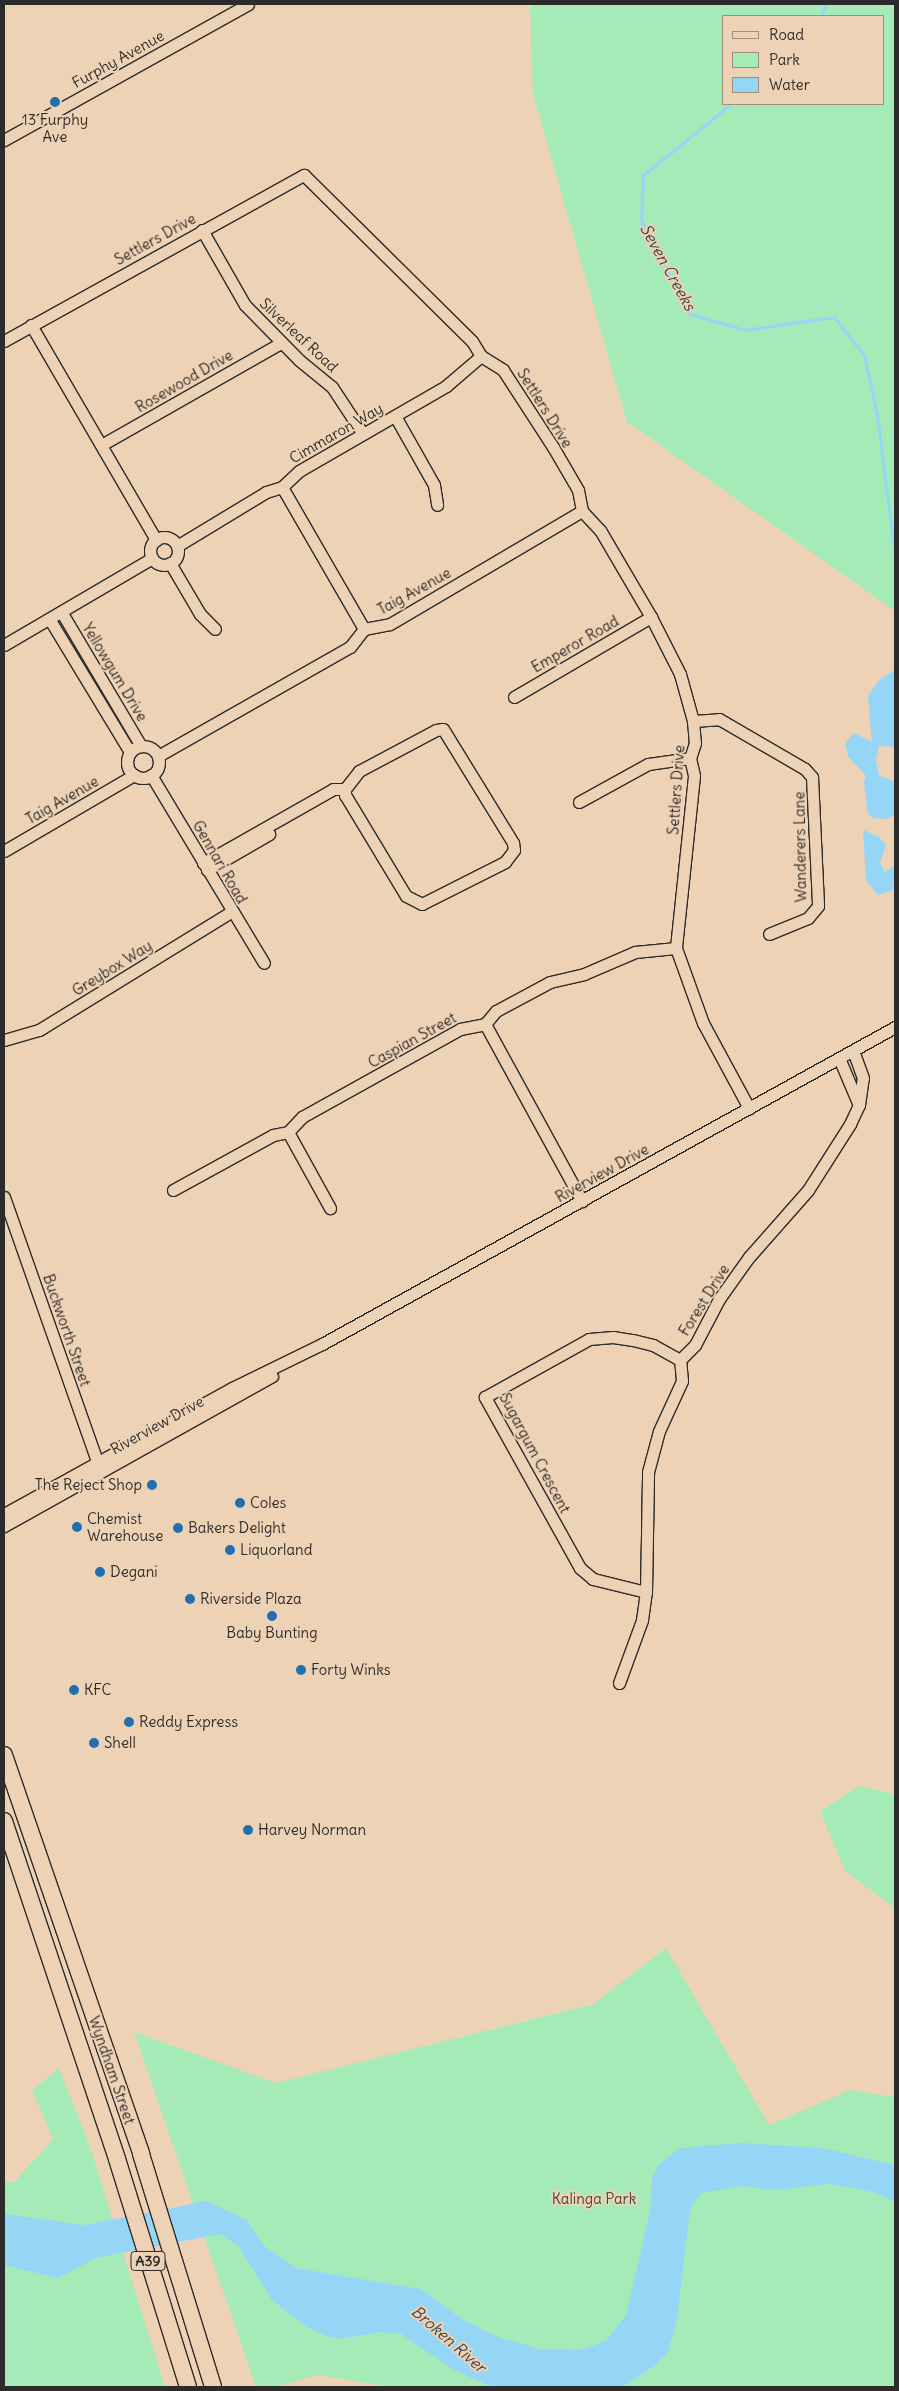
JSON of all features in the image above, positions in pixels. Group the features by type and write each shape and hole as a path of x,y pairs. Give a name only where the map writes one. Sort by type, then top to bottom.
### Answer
{"highway":[{"name":"Wyndham Street","path":"4,1755 141,2154 213,2387"},
{"name":"Wyndham Street","path":"4,1821 117,2159 188,2387"},
{"path":"32,1901 34,1887 43,1868"},
{"path":"72,2021 83,2008 85,1991"}],"street":[{"name":"Furphy Avenue","path":"4,140 248,4"},
{"name":"Settlers Drive","path":"31,326 304,175 472,341 481,356 499,366 512,380 578,490 582,511 600,530 652,616 680,674 693,721 694,743 690,758 694,782 676,948 703,1023 749,1108"},
{"name":"Silverleaf Road","path":"202,230 245,305 281,343 332,387 363,434"},
{"path":"4,341 31,326 103,444 156,540"},
{"name":"Rosewood Drive","path":"103,444 281,343"},
{"name":"Cimmaron Way","path":"177,546 266,492 282,487 299,471 446,386 481,356"},
{"path":"395,416 434,484 437,505"},
{"path":"282,487 364,629"},
{"name":"Taig Avenue","path":"158,756 350,647 364,629 390,624 582,511"},
{"path":"168,538 177,546 176,558 170,563 160,564 152,558 151,546 156,540 168,538"},
{"path":"4,646 152,558"},
{"path":"170,563 200,614 215,629"},
{"name":"Yellowgum Drive","path":"62,613 141,746"},
{"name":"Emperor Road","path":"514,697 652,616"},
{"name":"Yellowgum Drive","path":"50,620 130,752"},
{"name":"Wanderers Lane","path":"693,721 719,719 806,769 812,777 818,906 808,918 769,934"},
{"path":"205,866 332,789 345,792 406,896 417,903 428,903 505,862 514,850 513,843 444,729 436,730 359,771 345,792"},
{"path":"141,746 151,748 158,756 158,767 151,775 142,778 134,775 127,765 130,752 141,746"},
{"path":"579,802 648,764 690,758"},
{"name":"Taig Avenue","path":"4,851 134,775"},
{"name":"Gennari Road","path":"151,775 231,912 264,963"},
{"name":"Greybox Way","path":"4,1040 39,1030 231,912"},
{"path":"582,1201 485,1024 496,1011 550,982 584,974 635,952 676,948"},
{"name":"Caspian Street","path":"173,1190 273,1135 288,1132 302,1117 460,1029 485,1024"},
{"name":"Riverview Drive","path":"4,1514 237,1398 322,1344 895,1028"},
{"name":"Forest Drive","path":"680,1360 695,1345 718,1299 749,1257 808,1190 859,1105 863,1078 853,1051"},
{"path":"839,1058 859,1105"},
{"path":"288,1132 330,1208"},
{"name":"Buckworth Street","path":"4,1197 99,1467"},
{"name":"Sugargum Crescent","path":"646,1592 593,1579 580,1568 485,1397 589,1339 613,1337 646,1344 680,1360"},
{"path":"619,1683 642,1620 646,1592 648,1472 659,1431 682,1381 680,1360"},
{"name":"Riverview Drive","path":"4,1526 99,1467"}],"green space":[{"path":"530,4 895,4 895,611 627,422 533,94"},
{"path":"859,1786 895,1794 895,1908 845,1871 820,1811"},
{"name":"Kalinga Park","path":"666,1948 769,2125 850,2090 895,2097 895,2387 394,2387 315,2375 276,2387 256,2387 134,2032 276,2083 593,2004"},
{"path":"59,2068 90,2147 165,2387 4,2387 4,2180 13,2183 53,2139 32,2090"}],"water":[{"path":"895,670 895,747 879,746 876,760 879,775 895,782 895,815 886,819 872,818 867,811 864,782 866,776 848,756 845,743 854,733 872,742 868,696 880,679"},
{"path":"863,830 879,837 886,845 880,863 885,872 895,865 893,890 878,895 866,881"},
{"name":"Broken River","path":"741,2143 822,2148 895,2165 895,2201 869,2191 830,2184 775,2190 740,2186 701,2193 692,2205 689,2216 677,2320 668,2352 656,2365 622,2387 492,2387 454,2370 401,2334 382,2332 340,2339 326,2336 305,2326 272,2300 238,2246 220,2234 96,2258 58,2278 4,2265 4,2214 85,2225 207,2201 247,2220 263,2245 296,2268 421,2289 462,2319 498,2337 540,2349 580,2350 606,2341 626,2315 650,2211 652,2178 658,2165 680,2148"}],"waterway":[{"name":"Seven Creeks","path":"822,15 825,4"},
{"name":"Seven Creeks","path":"730,105 643,175 641,220 690,314 745,330 834,317 864,355 877,415 895,557"}],"place":[{"name":"13 Furphy Ave","path":"55,102"},
{"name":"The Reject Shop","path":"152,1485"},
{"name":"Coles","path":"240,1503"},
{"name":"Chemist Warehouse","path":"77,1527"},
{"name":"Bakers Delight","path":"178,1528"},
{"name":"Liquorland","path":"230,1550"},
{"name":"Degani","path":"100,1572"},
{"name":"Riverside Plaza","path":"190,1599"},
{"name":"Baby Bunting","path":"272,1616"},
{"name":"Forty Winks","path":"301,1670"},
{"name":"KFC","path":"74,1690"},
{"name":"Reddy Express","path":"129,1722"},
{"name":"Shell","path":"94,1743"},
{"name":"Harvey Norman","path":"248,1830"}]}
